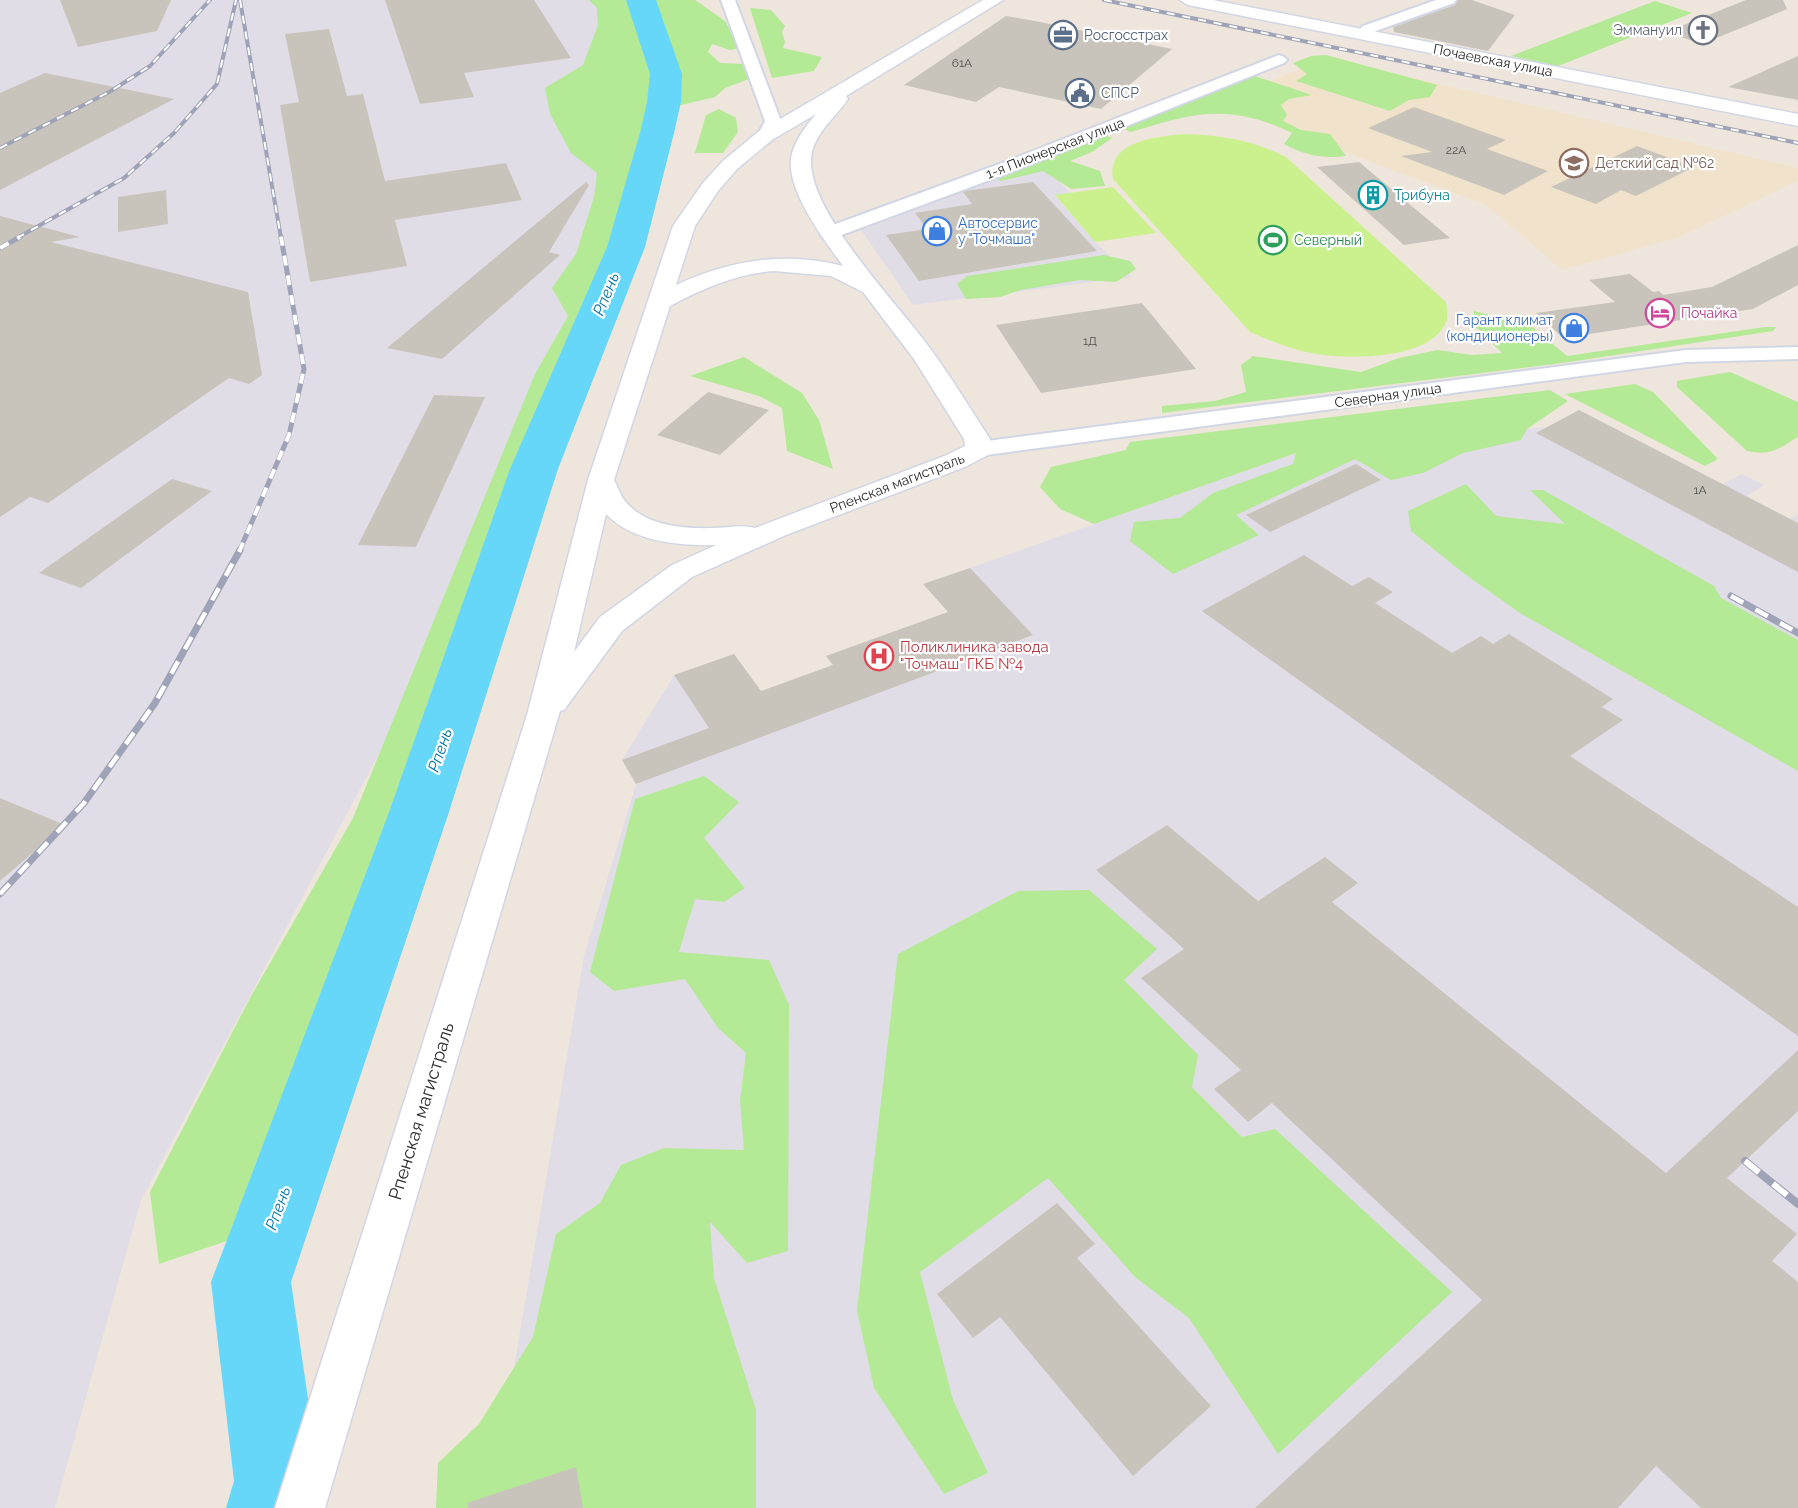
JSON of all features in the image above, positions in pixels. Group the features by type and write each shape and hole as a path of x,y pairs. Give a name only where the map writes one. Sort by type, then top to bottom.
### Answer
{"main road":[{"name":"Рпенская магистраль","path":"300,1508 543,715 601,480 684,226 710,187 730,165 765,136 995,0"},
{"name":"Почаевская улица","path":"1188,0 1798,120"},
{"name":"Рпенская магистраль","path":"543,715 611,624 682,571 776,529 956,461 979,449 977,439 923,354 830,233 814,206 802,175 800,162 806,143 817,125 848,89"},
{"name":"Рпенская магистраль","path":"659,302 699,281 732,269 759,264 786,263 837,271 860,280 879,296"},
{"name":"Рпенская магистраль","path":"601,480 614,506 630,520 663,532 698,538 740,535 776,529"}],"street":[{"path":"728,0 773,121 765,136"},
{"path":"1362,34 1368,29 1449,0"},
{"name":"1-я Пионерская улица","path":"830,233 1008,167 1279,60"},
{"path":"767,105 801,113"},
{"name":"Северная улица","path":"979,449 1686,356 1798,353"}],"shaded area":[{"path":"0,0 631,0 635,129 478,568 141,1200 55,1508 0,1508"},
{"name":"Детский сад №62","path":"1328,58 1798,168 1798,181 1677,238 1562,270 1486,205 1213,103"},
{"path":"1042,162 1070,193 1055,196 1095,242 1132,277 913,305 861,230"},
{"path":"1579,410 1723,484 1742,474 1764,485 1747,496 1789,519 1798,514 1798,1508 490,1508 584,956 636,784 622,760 674,675 734,654 761,691 833,665 826,656 911,625 919,635 956,621 970,568 1296,453 1548,427"}],"green space":[{"path":"589,0 695,0 725,21 740,48 730,50 712,44 708,52 720,63 744,64 749,79 725,88 715,97 652,112 649,144 632,187 614,255 539,432 442,701 369,888 244,1235 159,1264 150,1192 250,998 353,818 535,374 568,316 552,288 576,254 594,197 597,173 571,153 550,114 545,88 583,65 598,25 597,8"},
{"path":"1655,1 1692,13 1558,66 1511,56"},
{"path":"750,8 771,10 785,26 782,32 785,42 783,48 822,57 814,71 772,78"},
{"path":"1326,55 1437,85 1430,97 1409,100 1390,111 1296,81 1307,74 1293,63 1311,56"},
{"path":"1255,76 1312,95 1289,99 1281,105 1287,115 1283,121 1301,130 1330,134 1346,156 1329,157 1299,151 1284,144 1292,133 1250,117 1230,114 1193,116 1131,132 1120,127"},
{"path":"719,109 736,118 738,132 723,153 695,153 706,115"},
{"path":"1102,134 1112,138 1092,152 1070,161 1100,171 1105,186 1071,189 1043,171 1001,181 990,176"},
{"name":"Северный","path":"1183,134 1236,139 1261,146 1286,157 1446,302 1447,320 1438,333 1425,343 1408,350 1349,357 1299,350 1250,332 1113,179 1113,166 1117,156 1125,149 1135,143"},
{"path":"1113,187 1156,233 1095,242 1055,195"},
{"path":"1104,255 1130,261 1136,269 1116,282 1080,280 1020,290 1000,297 966,299 957,284 967,276"},
{"path":"1474,311 1530,325 1567,356 1776,327 1773,331 1562,363 1162,413 1162,406 1215,401 1246,392 1241,365 1253,356 1361,372 1399,358 1438,350 1471,355 1502,353 1474,325"},
{"path":"744,357 802,393 819,420 833,469 787,451 782,408 759,396 690,376"},
{"path":"1730,372 1798,402 1798,437 1768,452 1747,451 1677,387 1677,381"},
{"path":"1635,384 1653,392 1718,459 1705,466 1565,394"},
{"path":"1550,390 1568,401 1527,429 1521,440 1463,453 1423,473 1391,480 1355,459 1236,515 1259,535 1173,574 1130,541 1134,522 1180,518 1213,493 1293,464 1296,453 1094,524 1060,509 1040,487 1051,467 1126,450 1130,442"},
{"path":"1466,484 1496,516 1565,524 1530,490 1543,490 1714,586 1721,598 1798,640 1798,771 1520,613 1466,575 1411,531 1408,511"},
{"path":"704,776 739,802 704,838 745,888 724,902 695,899 679,952 769,960 789,1005 788,1251 747,1263 710,1222 714,1278 756,1410 756,1508 436,1508 438,1463 479,1424 533,1337 556,1234 600,1203 621,1165 664,1148 744,1150 740,1100 746,1053 718,1028 685,979 614,991 590,972 635,799"},
{"path":"1089,890 1157,949 1124,980 1198,1055 1192,1087 1242,1137 1275,1129 1452,1292 1278,1454 1189,1318 1135,1277 1048,1178 920,1272 953,1400 988,1473 944,1494 874,1388 857,1310 898,954 1018,891"}],"building":[{"path":"60,0 171,0 157,31 78,47"},
{"path":"385,0 534,0 571,58 464,73 474,97 420,104"},
{"path":"1458,0 1472,0 1515,15 1488,51 1394,32 1393,27 1455,5"},
{"path":"1746,0 1783,0 1787,9 1702,44 1666,32"},
{"path":"1006,16 1172,49 1101,109 999,87 976,102 904,85"},
{"path":"329,29 347,96 363,94 385,181 506,163 522,200 395,220 407,266 310,282 280,105 299,102 285,34"},
{"path":"1798,56 1798,100 1728,87"},
{"path":"45,73 174,99 0,190 0,93"},
{"path":"1414,107 1506,140 1487,149 1548,171 1504,195 1401,156 1432,152 1368,128"},
{"path":"1637,146 1694,167 1636,196 1621,190 1596,204 1551,187"},
{"name":"Трибуна","path":"1359,162 1450,238 1404,245 1317,167"},
{"path":"586,182 589,185 549,252 560,255 442,359 387,348"},
{"path":"1033,182 1097,251 919,281 886,235 927,229 915,213 972,204 963,192 965,191"},
{"path":"166,190 168,224 118,232 118,197"},
{"path":"0,216 80,237 51,242 248,292 262,375 249,384 229,378 48,503 30,497 0,517"},
{"path":"1798,245 1798,285 1753,309 1563,338 1536,313 1615,302 1589,280 1630,274 1653,292 1659,291 1663,295 1712,287"},
{"path":"1142,303 1196,369 1041,393 996,325"},
{"path":"708,392 769,410 720,455 657,435"},
{"path":"434,395 485,397 416,547 358,545"},
{"path":"1579,410 1798,523 1798,572 1536,433"},
{"path":"1356,464 1381,480 1270,532 1246,515"},
{"path":"172,479 212,491 81,588 39,573"},
{"path":"1304,555 1352,586 1369,577 1393,592 1375,603 1452,653 1481,636 1493,644 1509,634 1613,699 1602,707 1623,720 1570,756 1798,907 1798,1036 1202,611"},
{"path":"970,568 1033,635 636,784 622,760 709,728 674,675 734,654 761,691 833,665 826,656 948,612 923,584"},
{"path":"0,798 65,825 0,881"},
{"path":"1167,825 1258,901 1325,857 1358,883 1332,902 1666,1173 1798,1050 1798,1111 1727,1178 1797,1234 1772,1261 1798,1282 1798,1508 1701,1508 1656,1466 1618,1508 1255,1508 1482,1300 1272,1103 1248,1122 1214,1089 1241,1070 1141,978 1184,949 1096,870"},
{"path":"1057,1203 1095,1244 1077,1258 1211,1406 1133,1476 1000,1317 973,1338 937,1294"},
{"path":"576,1467 583,1508 468,1508 467,1503"}],"waterway":[{"name":"Рпень","path":"270,1508 277,1481 251,1282 418,815 534,469 626,247 657,133 664,102 666,74 641,0"}],"railway":[{"path":"0,148 111,91 150,66 210,0"},
{"path":"17,238 124,178 174,133 217,84 236,0"},
{"path":"240,0 281,238"},
{"path":"1104,0 1798,143"},
{"path":"0,248 20,237"},
{"path":"239,551 289,435 304,369 281,237"},
{"path":"0,894 84,803 155,703 239,551"},
{"path":"1731,596 1798,633"},
{"path":"1745,1161 1798,1204"}],"place":[{"name":"Эммануил","path":"1703,30"},
{"name":"Росгосстрах","path":"1063,35"},
{"name":"СПСР","path":"1080,93"},
{"name":"Детский сад №62","path":"1574,163"},
{"name":"Трибуна","path":"1373,195"},
{"name":"Автосервис у \"Точмаша\"","path":"937,231"},
{"name":"Северный","path":"1273,240"},
{"name":"Почайка","path":"1660,313"},
{"name":"Гарант климат (кондиционеры)","path":"1574,328"},
{"name":"Поликлиника завода \"Точмаш\" ГКБ №4","path":"879,656"}]}
